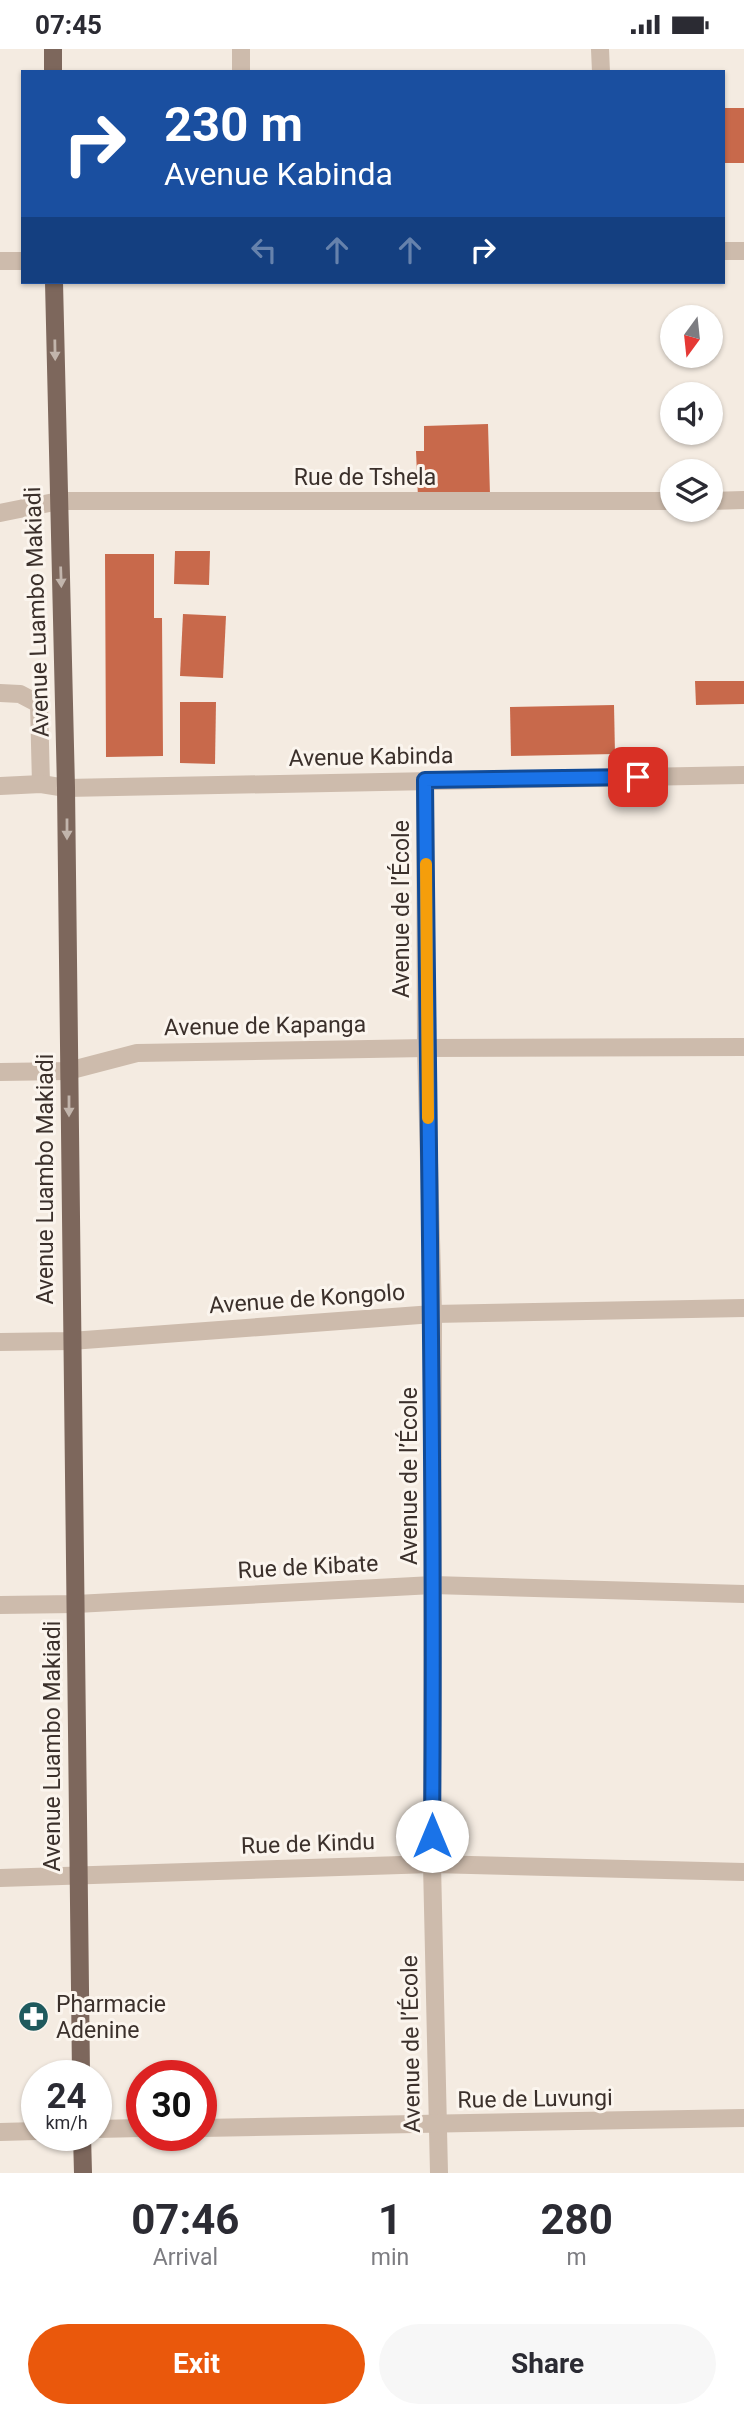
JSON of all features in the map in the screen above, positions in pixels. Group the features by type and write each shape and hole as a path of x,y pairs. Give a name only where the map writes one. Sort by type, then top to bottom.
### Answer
{"main road":[{"path":"53,49 53,70"},
{"name":"Avenue Luambo Makiadi","path":"54,284 66,788 81,2060"},
{"path":"82,2151 83,2173"}],"street":[{"path":"241,49 241,70"},
{"path":"600,49 601,70"},
{"path":"725,251 744,251"},
{"path":"0,261 21,261"},
{"name":"Rue de Tshela","path":"0,513 59,502 660,501"},
{"path":"723,501 744,501"},
{"path":"0,693 20,694 38,704 41,785"},
{"name":"Avenue Kabinda","path":"0,786 41,785 66,788 744,775"},
{"name":"Avenue de l’École","path":"425,780 426,1048 433,1314 432,1864 439,2173"},
{"name":"Avenue de Kapanga","path":"0,1072 68,1072 137,1053 426,1048 744,1047"},
{"name":"Avenue de Kongolo","path":"0,1342 71,1341 433,1314 744,1308"},
{"name":"Rue de Kibate","path":"0,1605 76,1604 433,1585 744,1594"},
{"name":"Rue de Kindu","path":"0,1878 432,1864 744,1871"},
{"name":"Rue de Luvungi","path":"217,2128 744,2118"},
{"path":"0,2132 21,2131"}],"building":[{"path":"725,108 744,108 744,163 725,163"},
{"path":"488,424 490,495 418,498 416,451 424,451 424,426"},
{"path":"175,551 210,551 209,585 174,584"},
{"path":"105,554 154,554 154,618 162,618 163,756 106,757"},
{"path":"183,614 226,616 223,678 180,676"},
{"path":"695,681 744,681 744,704 696,705"},
{"path":"180,702 216,702 215,764 180,763"},
{"path":"614,705 615,754 511,756 510,707"}],"slow traffic":[{"path":"426,864 428,1118"}],"place":[{"name":"Pharmacie Adenine","path":"33,2017"}],"route":[{"path":"432,1836 433,1314 426,1048 425,780 638,777"}]}
